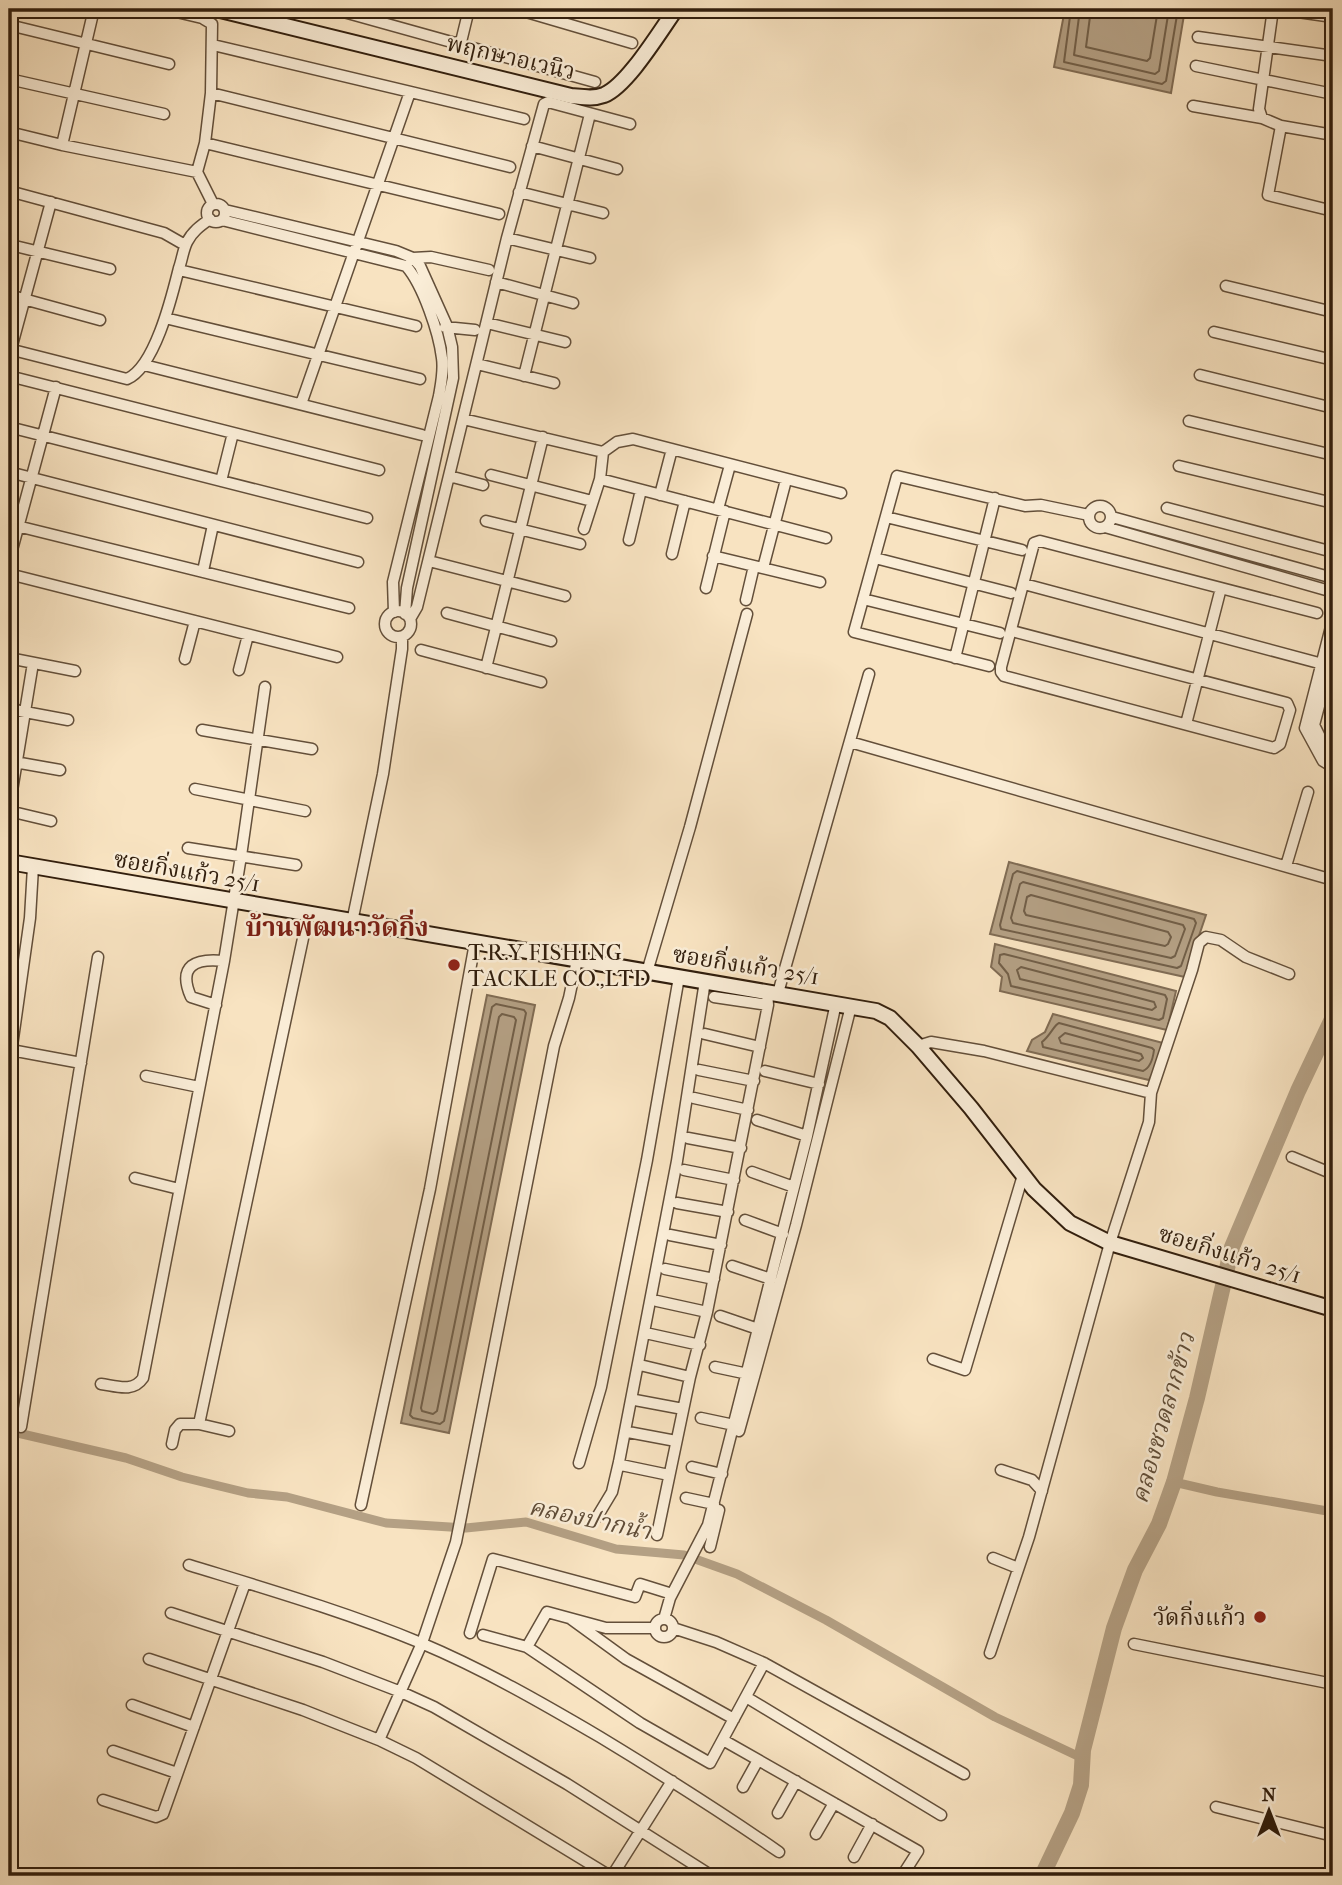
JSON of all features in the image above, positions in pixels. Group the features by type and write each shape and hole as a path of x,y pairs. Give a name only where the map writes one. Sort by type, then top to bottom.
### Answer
{"street":[{"path":"62,145 94,9"},
{"path":"164,9 209,21 214,29 211,93 205,143 197,172 214,204"},
{"name":"พฤกษาอเวนิว","path":"216,9 589,98 602,96 624,81 676,9"},
{"path":"333,9 595,82"},
{"path":"460,46 469,9"},
{"path":"516,9 632,43"},
{"path":"1262,118 1259,109 1275,9 1333,17"},
{"path":"9,25 169,64"},
{"path":"1198,37 1333,56"},
{"path":"213,46 524,119"},
{"path":"1196,66 1333,94"},
{"path":"9,79 164,114"},
{"path":"301,404 410,92"},
{"path":"211,93 510,167"},
{"path":"408,616 417,607 507,238 544,104 548,102 630,124"},
{"path":"1193,106 1262,118 1281,126 1333,135"},
{"path":"524,376 590,114"},
{"path":"1281,126 1268,195 1333,211"},
{"path":"9,132 197,172"},
{"path":"205,143 499,214"},
{"path":"532,146 617,169"},
{"path":"9,191 164,233 185,245"},
{"path":"519,192 603,213"},
{"path":"51,202 10,349 127,379 134,376 144,365 164,318 185,245 194,231 210,219"},
{"path":"214,204 221,205 224,215 216,222 210,219 207,210 214,204"},
{"path":"224,215 358,241 396,251 409,262 435,328 443,373 393,582 394,612"},
{"path":"224,215 353,254 420,266 447,326 452,347 453,378 407,587 410,629 402,637 383,774 352,922"},
{"path":"507,238 590,258"},
{"path":"15,246 110,269"},
{"path":"409,262 431,257 489,270"},
{"path":"179,270 416,326"},
{"path":"496,282 573,303"},
{"path":"1226,286 1333,312"},
{"path":"9,295 100,320"},
{"path":"164,318 420,379"},
{"path":"487,323 565,342"},
{"path":"435,328 447,326 475,330"},
{"path":"1214,332 1333,360"},
{"path":"477,364 554,383"},
{"path":"144,365 422,435"},
{"path":"1200,375 1333,408"},
{"path":"9,376 379,470"},
{"path":"9,561 13,525 31,478 56,387"},
{"path":"463,419 603,452"},
{"path":"1189,421 1333,455"},
{"path":"9,427 367,518"},
{"path":"221,481 233,433"},
{"path":"486,668 522,531 543,437"},
{"path":"584,529 600,479 603,452 625,439 841,493"},
{"path":"426,449 438,451"},
{"path":"660,495 672,449"},
{"path":"705,588 730,465"},
{"path":"1179,466 1333,503"},
{"path":"9,472 358,562"},
{"path":"491,475 592,501"},
{"path":"449,476 483,485"},
{"path":"989,666 854,632 897,476 1025,506 1041,505 1089,515"},
{"path":"600,479 826,538"},
{"path":"746,600 775,524 786,480"},
{"path":"629,540 641,490"},
{"path":"955,658 995,498"},
{"path":"672,554 685,501"},
{"path":"1112,517 1108,508 1099,505 1091,509 1089,521 1099,528 1105,527 1333,593"},
{"path":"1167,508 1333,552"},
{"path":"886,517 1023,550"},
{"path":"1105,527 1112,517"},
{"path":"1112,517 1333,578"},
{"path":"486,521 580,544"},
{"path":"13,525 349,608"},
{"path":"202,570 213,525"},
{"path":"1012,631 1287,703 1290,710 1280,744 1274,748 1004,676 1001,667 1034,544 1040,541 1317,614"},
{"path":"1229,562 1233,550"},
{"path":"713,556 820,582"},
{"path":"875,558 1011,593"},
{"path":"399,559 412,563"},
{"path":"429,561 565,596"},
{"path":"9,574 337,657"},
{"path":"1024,584 1325,665"},
{"path":"1186,724 1221,587"},
{"path":"863,598 999,633"},
{"path":"394,612 408,616"},
{"path":"394,612 386,619 386,628 391,635 402,637"},
{"path":"446,613 551,640"},
{"path":"647,972 690,827 747,614"},
{"path":"1333,619 1314,727 1333,758"},
{"path":"185,659 195,621"},
{"path":"239,670 248,635"},
{"path":"421,650 541,682"},
{"path":"1333,653 1325,665 1306,728 1323,761 1333,768"},
{"path":"9,659 75,671"},
{"path":"33,663 25,712 12,762 9,810 51,821"},
{"path":"657,1535 690,1377 700,1345 714,1279 771,997 869,674"},
{"path":"101,1384 132,1387 138,1385 143,1378 224,961 242,856 265,687"},
{"path":"9,709 68,720"},
{"path":"202,730 312,750"},
{"path":"850,741 1333,880"},
{"path":"12,762 60,769"},
{"path":"195,789 305,811"},
{"path":"1286,866 1308,792"},
{"path":"188,848 296,865"},
{"name":"ซอยกิ่งแก้ว 25/1","path":"9,862 705,981 771,997 844,1004 876,1011 890,1018 918,1046 964,1099 1034,1189 1070,1223 1111,1243 1333,1309"},
{"path":"9,1067 30,918 33,867"},
{"path":"199,1424 308,915"},
{"path":"990,1653 1042,1491 1111,1243 1149,1122 1151,1093 1200,940 1211,937 1221,940 1246,957 1289,974"},
{"path":"361,1505 430,1189 475,943"},
{"path":"21,1427 98,957"},
{"path":"379,1740 422,1643 456,1542 519,1216 558,1029 569,998 577,960"},
{"path":"216,1005 191,997 188,972 190,965 198,961 224,961"},
{"path":"579,1463 601,1388 647,1160 679,977"},
{"path":"597,1517 612,1492 619,1462 677,1161 705,981"},
{"path":"714,997 771,997"},
{"path":"664,1619 671,1596 708,1525 819,1084 844,1004"},
{"path":"710,1547 799,1213 844,1004"},
{"path":"705,1034 760,1047"},
{"path":"918,1046 931,1042 984,1051 1151,1093"},
{"path":"11,1051 81,1063"},
{"path":"699,1070 754,1081"},
{"path":"765,1071 819,1084"},
{"path":"146,1076 198,1087"},
{"path":"694,1098 748,1110"},
{"path":"757,1120 807,1136"},
{"path":"688,1138 741,1148"},
{"path":"1292,1157 1333,1174"},
{"path":"684,1170 734,1180"},
{"path":"752,1172 794,1187"},
{"path":"933,1359 965,1370 1023,1175"},
{"path":"135,1178 179,1189"},
{"path":"677,1203 727,1212"},
{"path":"745,1220 783,1234"},
{"path":"670,1235 721,1245"},
{"path":"732,1266 771,1279"},
{"path":"665,1269 714,1279"},
{"path":"657,1301 707,1312"},
{"path":"720,1316 758,1329"},
{"path":"650,1334 700,1345"},
{"path":"644,1366 690,1377"},
{"path":"715,1367 748,1374"},
{"path":"635,1400 683,1409"},
{"path":"701,1418 734,1425"},
{"path":"172,1444 177,1427 185,1423 229,1431"},
{"path":"628,1432 676,1441"},
{"path":"621,1465 669,1475"},
{"path":"692,1467 722,1474"},
{"path":"1001,1470 1032,1480 1042,1491"},
{"path":"685,1498 714,1504"},
{"path":"993,1558 1018,1568"},
{"path":"470,1633 494,1559 635,1597 640,1584 671,1596"},
{"path":"189,1565 422,1643 514,1688 672,1781 779,1852"},
{"path":"103,1800 156,1817 162,1816 246,1583"},
{"path":"527,1647 547,1612 607,1629 655,1628"},
{"path":"171,1613 323,1662 434,1707 567,1784 712,1876"},
{"path":"570,1619 625,1659 734,1719"},
{"path":"673,1628 670,1634 664,1637 658,1634 655,1628 657,1622 664,1619 670,1622 673,1628 716,1642 764,1663 964,1774"},
{"path":"483,1635 527,1647 640,1723 710,1763 764,1663"},
{"path":"1134,1644 1333,1684"},
{"path":"149,1659 303,1710 379,1740 416,1758 611,1876 672,1781"},
{"path":"746,1697 941,1815"},
{"path":"132,1705 194,1727"},
{"path":"723,1740 918,1851 901,1876"},
{"path":"113,1751 177,1773"},
{"path":"743,1787 758,1760"},
{"path":"778,1813 796,1781"},
{"path":"816,1834 834,1803"},
{"path":"1216,1807 1333,1836"},
{"path":"854,1857 872,1824"}],"water":[{"path":"1065,9 1185,9 1171,93 1054,67"},
{"path":"1009,862 1206,915 1185,977 990,934"},
{"path":"995,944 1176,991 1167,1030 1000,991 1002,977 991,967"},
{"path":"487,995 535,1005 449,1433 401,1423"},
{"path":"1053,1014 1163,1043 1160,1060 1149,1080 1027,1051 1032,1040 1045,1032"}],"waterway":[{"name":"คลองชวดลากข้าว","path":"1042,1876 1072,1813 1081,1785 1083,1750 1114,1628 1135,1570 1159,1524 1174,1482 1197,1398 1232,1247 1298,1091 1333,1017"},
{"name":"คลองปากน้ำ","path":"9,1431 126,1458 182,1477 248,1493 287,1497 386,1523 466,1528 526,1522 616,1549 684,1555 737,1574 826,1620 995,1717 1082,1758"},
{"path":"1174,1482 1333,1512"}],"place":[{"name":"T.R.Y FISHING TACKLE CO.,LTD","path":"454,965"},
{"name":"วัดกิ่งแก้ว","path":"1260,1617"}],"district":[{"name":"บ้านพัฒนาวัดกิ่ง","path":"337,927"}]}
